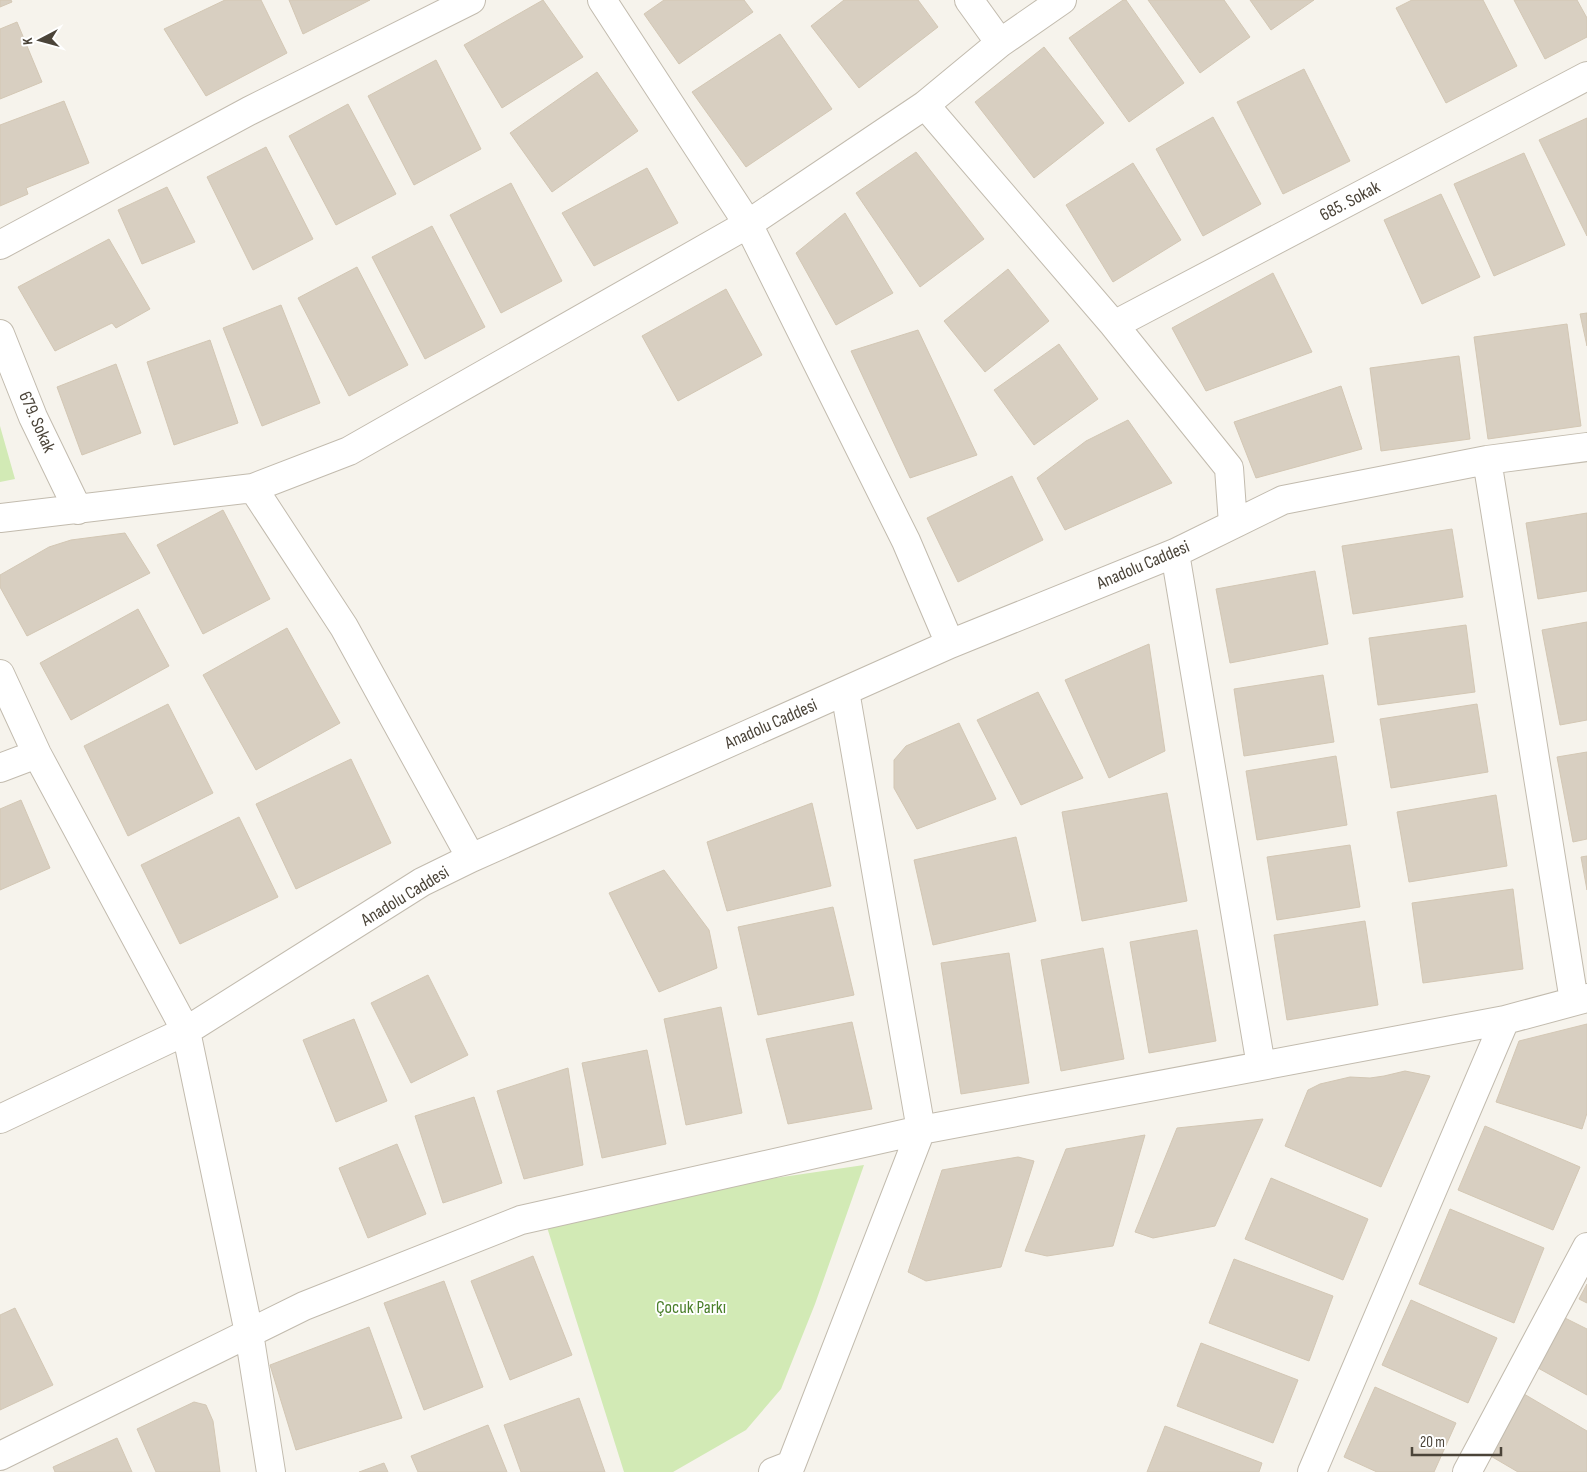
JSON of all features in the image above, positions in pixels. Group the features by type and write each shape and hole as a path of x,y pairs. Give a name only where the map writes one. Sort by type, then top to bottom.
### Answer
{"street":[{"path":"0,245 248,111 471,0"},
{"path":"602,0 748,224 906,541 950,644"},
{"path":"970,0 1000,43"},
{"path":"0,518 253,488 349,451 748,224 925,105 1000,43 1062,0"},
{"name":"685. Sokak","path":"1114,325 1587,76"},
{"path":"925,105 1114,325 1229,468 1234,524"},
{"name":"679. Sokak","path":"0,334 33,417 78,510"},
{"name":"Anadolu Caddesi","path":"0,1118 186,1031 422,882 471,858 950,644 1175,553 1283,500 1487,460 1587,446"},
{"path":"0,1456 304,1306 520,1220 921,1130 1505,1020 1580,1000 1487,460"},
{"path":"253,488 344,628 471,858"},
{"path":"1175,553 1261,1066"},
{"path":"0,674 37,754 186,1031 249,1333 271,1472"},
{"path":"789,1470 921,1130 845,691"},
{"path":"0,768 37,754"},
{"path":"1312,1472 1505,1020"},
{"path":"1466,1472 1587,1246"}],"green space":[{"path":"0,426 15,479 0,482"},
{"name":"Çocuk Parkı","path":"864,1165 815,1304 781,1389 746,1430 673,1472 624,1472 546,1224 695,1190"}],"building":[{"path":"0,0 11,0 12,2 0,7"},
{"path":"225,0 261,0 287,53 206,96 164,29"},
{"path":"289,0 370,0 303,34"},
{"path":"543,0 583,57 502,108 464,45"},
{"path":"664,0 744,0 753,12 679,64 644,14"},
{"path":"844,0 918,0 938,27 859,88 811,26"},
{"path":"1123,0 1126,0 1184,83 1129,122 1069,38"},
{"path":"1148,0 1224,0 1250,37 1200,73"},
{"path":"1250,0 1314,0 1271,30"},
{"path":"1412,0 1483,0 1517,66 1446,103 1396,8"},
{"path":"1514,0 1577,0 1587,18 1587,37 1545,59"},
{"path":"17,22 42,82 0,99 0,29"},
{"path":"780,34 832,109 746,167 692,92"},
{"path":"1044,47 1104,123 1034,178 975,102"},
{"path":"436,60 481,149 414,185 368,96"},
{"path":"1304,69 1350,161 1283,194 1237,102"},
{"path":"597,72 638,131 552,192 510,133"},
{"path":"64,101 89,163 26,188 28,194 0,206 0,125"},
{"path":"348,104 396,194 336,225 289,136"},
{"path":"1213,117 1261,204 1203,236 1156,149"},
{"path":"1587,118 1587,236 1539,140"},
{"path":"266,147 313,239 253,270 207,177"},
{"path":"916,152 984,239 920,287 856,193"},
{"path":"1524,153 1565,245 1494,276 1454,184"},
{"path":"1133,163 1181,240 1113,282 1066,205"},
{"path":"647,168 678,223 594,266 562,213"},
{"path":"511,183 562,281 501,313 450,215"},
{"path":"167,187 195,242 142,264 118,210"},
{"path":"1441,194 1480,277 1422,304 1384,220"},
{"path":"845,213 893,293 836,325 796,253"},
{"path":"432,226 485,327 425,359 372,257"},
{"path":"109,239 150,309 116,328 112,323 55,351 18,287"},
{"path":"357,267 408,365 349,396 298,298"},
{"path":"1008,269 1049,321 985,372 944,321"},
{"path":"1273,273 1312,352 1206,391 1172,328"},
{"path":"726,289 762,355 678,401 642,336"},
{"path":"281,305 320,403 262,426 223,328"},
{"path":"1587,313 1587,346 1580,314"},
{"path":"1567,324 1581,426 1488,439 1474,337"},
{"path":"918,330 977,455 910,478 851,351"},
{"path":"210,340 238,423 174,445 147,362"},
{"path":"1059,344 1098,399 1034,445 994,390"},
{"path":"1459,356 1470,439 1381,451 1370,368"},
{"path":"116,364 141,433 82,455 57,387"},
{"path":"1341,386 1362,449 1256,478 1234,422"},
{"path":"1128,420 1172,483 1065,530 1037,478 1086,441"},
{"path":"1012,476 1043,540 958,582 927,518"},
{"path":"223,510 270,599 203,634 157,545"},
{"path":"1587,513 1587,591 1538,599 1526,523"},
{"path":"1452,529 1463,597 1353,614 1342,546"},
{"path":"125,533 150,573 27,636 0,587 0,575 49,547 71,540"},
{"path":"1315,571 1328,644 1230,663 1216,589"},
{"path":"138,609 169,666 71,720 40,663"},
{"path":"1587,622 1587,720 1560,725 1542,630"},
{"path":"1466,625 1475,692 1378,705 1369,638"},
{"path":"287,628 340,723 256,770 203,675"},
{"path":"1149,644 1165,751 1109,778 1065,680"},
{"path":"1323,675 1334,742 1244,756 1234,689"},
{"path":"1038,692 1083,778 1021,805 977,720"},
{"path":"168,704 213,793 128,836 84,746"},
{"path":"1477,704 1488,772 1391,788 1380,719"},
{"path":"959,723 996,799 917,829 894,788 894,760 906,746"},
{"path":"1587,752 1587,839 1573,842 1557,757"},
{"path":"1336,756 1347,825 1257,840 1246,771"},
{"path":"351,759 391,843 296,889 256,804"},
{"path":"1167,793 1187,901 1082,921 1062,812"},
{"path":"1496,795 1507,866 1409,882 1397,812"},
{"path":"21,800 50,868 0,890 0,809"},
{"path":"812,803 831,886 727,911 707,842"},
{"path":"239,817 278,897 180,944 141,865"},
{"path":"1016,837 1036,921 933,945 914,860"},
{"path":"1350,845 1360,907 1277,920 1267,857"},
{"path":"1587,856 1587,890 1581,857"},
{"path":"664,870 709,930 717,968 659,992 609,893"},
{"path":"1513,889 1523,969 1423,983 1412,903"},
{"path":"833,907 854,995 758,1015 738,927"},
{"path":"1365,921 1378,1005 1287,1020 1274,935"},
{"path":"1197,930 1216,1041 1149,1053 1130,942"},
{"path":"1103,948 1124,1059 1061,1071 1041,960"},
{"path":"1009,953 1029,1083 961,1094 941,963"},
{"path":"428,975 468,1055 411,1083 371,1003"},
{"path":"721,1007 742,1113 686,1125 664,1019"},
{"path":"354,1019 387,1101 336,1122 303,1040"},
{"path":"852,1022 872,1109 788,1124 766,1039"},
{"path":"1587,1024 1587,1113 1582,1129 1496,1102 1519,1041"},
{"path":"647,1050 666,1144 602,1158 582,1063"},
{"path":"568,1068 583,1165 524,1179 497,1091"},
{"path":"1405,1071 1430,1076 1381,1187 1285,1146 1308,1090 1320,1084 1350,1077 1370,1078"},
{"path":"474,1097 502,1183 443,1203 415,1116"},
{"path":"1263,1119 1215,1226 1153,1238 1135,1232 1177,1128"},
{"path":"1485,1126 1580,1167 1553,1230 1458,1190"},
{"path":"1145,1135 1113,1246 1047,1256 1025,1251 1066,1149"},
{"path":"397,1144 426,1214 368,1238 339,1168"},
{"path":"1018,1157 1034,1161 1001,1267 926,1281 908,1272 942,1170"},
{"path":"1271,1178 1368,1219 1343,1280 1245,1239"},
{"path":"1450,1209 1544,1248 1514,1323 1419,1284"},
{"path":"533,1256 572,1355 510,1380 471,1281"},
{"path":"1234,1259 1333,1296 1309,1361 1209,1323"},
{"path":"444,1281 483,1387 424,1410 384,1303"},
{"path":"1587,1284 1587,1303 1579,1299"},
{"path":"1411,1300 1497,1338 1468,1403 1382,1365"},
{"path":"15,1308 53,1385 0,1410 0,1315"},
{"path":"1565,1318 1587,1329 1587,1395 1538,1368"},
{"path":"369,1327 402,1418 296,1450 270,1365"},
{"path":"1201,1343 1298,1380 1273,1443 1177,1406"},
{"path":"1375,1387 1456,1423 1434,1472 1377,1472 1344,1457"},
{"path":"1524,1394 1587,1431 1587,1472 1518,1472 1489,1455"},
{"path":"579,1398 605,1472 521,1472 504,1425"},
{"path":"194,1402 206,1405 213,1421 220,1472 156,1472 137,1429"},
{"path":"488,1425 507,1472 418,1472 411,1456"},
{"path":"1165,1426 1262,1463 1259,1472 1147,1472"},
{"path":"117,1438 132,1472 55,1472 53,1467"},
{"path":"384,1463 388,1472 359,1472"}]}
